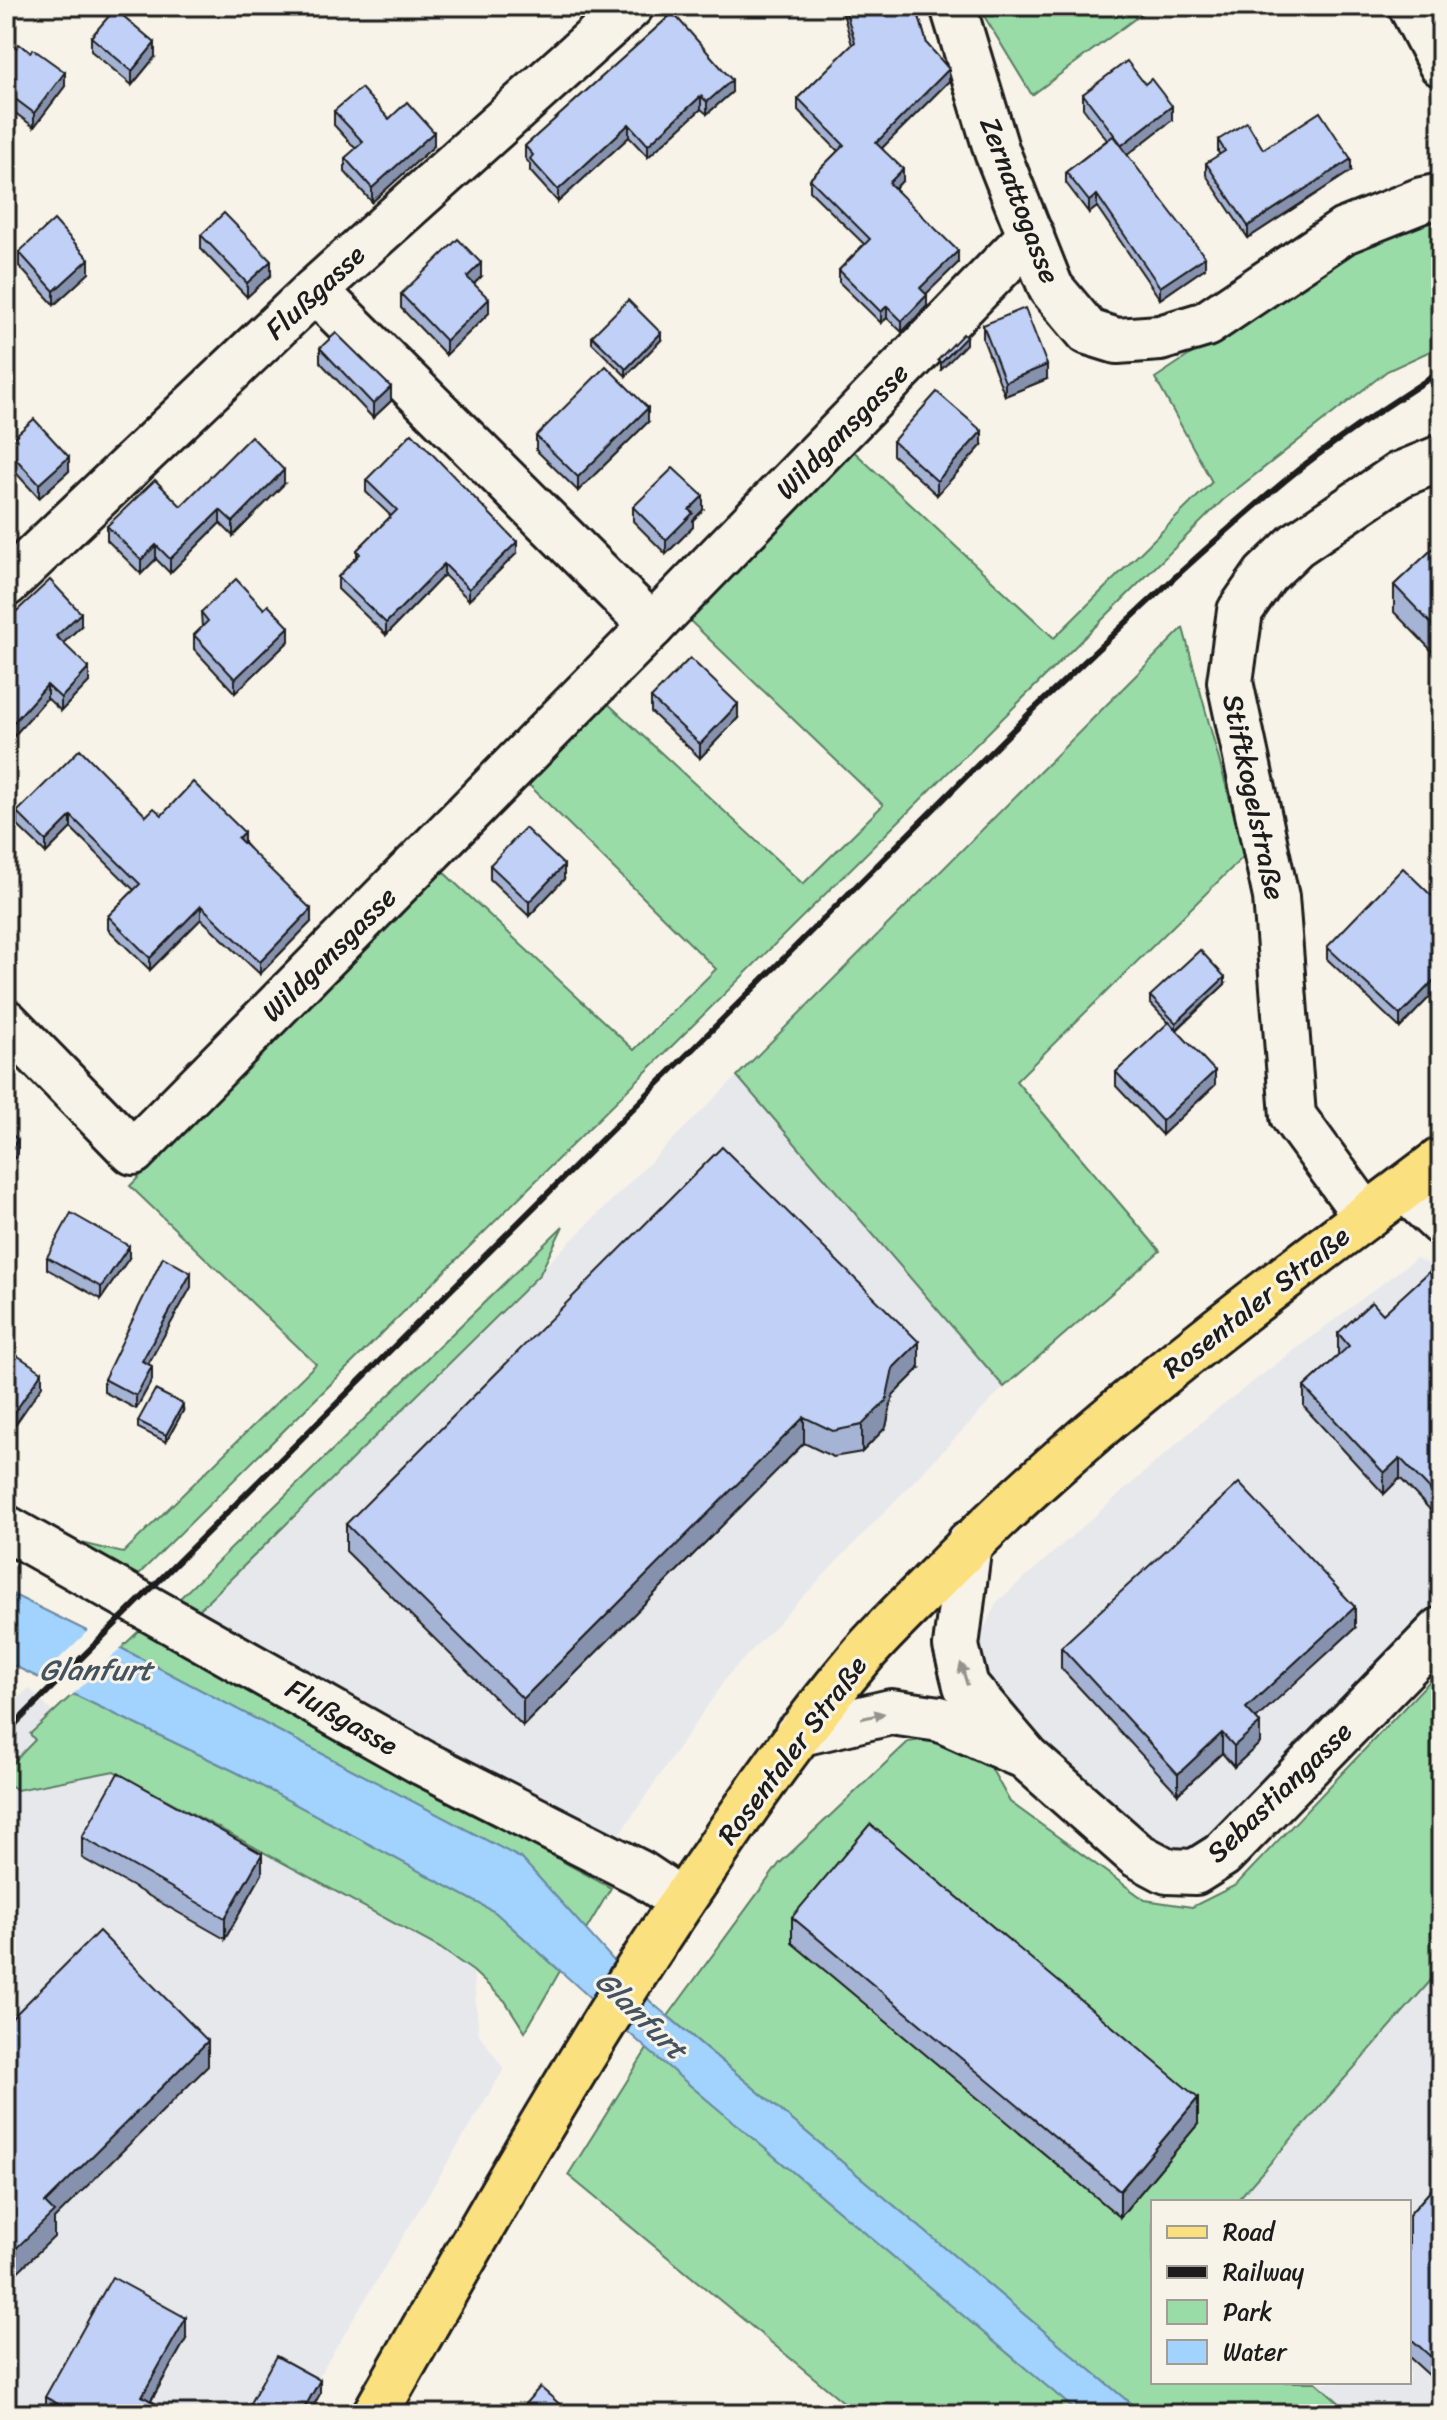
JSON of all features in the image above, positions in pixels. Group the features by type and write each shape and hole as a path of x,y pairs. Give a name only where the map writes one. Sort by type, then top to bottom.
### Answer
{"main road":[{"name":"Rosentaler Straße","path":"375,2414 581,2057 672,1915 797,1734 866,1651 969,1543 1086,1436 1441,1160"}],"street":[{"name":"Flußgasse","path":"6,584 315,290 631,6"},
{"name":"Zernattogasse","path":"953,6 997,152 1051,288 1088,332 1117,341 1160,338 1206,324 1344,231 1374,217 1441,196"},
{"path":"1411,6 1441,64"},
{"name":"Wildgansgasse","path":"6,1022 133,1152 652,626 1031,235"},
{"path":"315,290 652,626"},
{"name":"Stiftkogelstraße","path":"1366,1216 1293,1116 1276,897 1235,718 1230,682 1232,655 1240,611 1265,575 1296,545 1399,475 1441,458"},
{"path":"1404,1188 1441,1223"},
{"name":"Flußgasse","path":"6,1528 423,1763 640,1873 672,1915"},
{"name":"Sebastiangasse","path":"969,1543 956,1646 966,1686 1027,1758 1137,1855 1167,1871 1195,1872 1222,1855 1441,1630"},
{"name":"Sebastiangasse","path":"797,1734 891,1712 940,1719 1027,1758"}],"shaded area":[{"path":"737,1076 1004,1387 729,1674 612,1845 195,1614"},
{"path":"1416,1258 1441,1270 1441,1595 1203,1845 1175,1855 1147,1842 998,1710 979,1663 983,1631 997,1602 1213,1412"},
{"path":"29,1688 53,1713 30,1734 36,1740 6,1770 6,1692 15,1701"},
{"path":"114,1771 439,1948 473,1971 479,2034 504,2069 296,2414 6,2414 6,1782 17,1790"},
{"path":"1441,1969 1441,2414 1352,2414 1318,2384 1411,2384 1411,2200 1238,2200"}],"green space":[{"path":"978,6 1152,6 1032,95"},
{"path":"1441,211 1441,346 1387,371 1223,500 133,1580 65,1539 123,1553 316,1364 130,1186 440,869 634,1050 716,969 527,783 604,700 803,884 883,805 687,618 848,446 1054,638 1212,482 1155,378 1369,236"},
{"path":"1183,628 1245,855 1016,1081 1160,1251 1004,1387 737,1076"},
{"path":"563,1226 540,1274 195,1614 175,1603"},
{"path":"141,1629 611,1888 586,1930 522,1859 121,1648"},
{"path":"1441,1669 1441,1969 1238,2200 1151,2200 1151,2384 1318,2384 1352,2414 1143,2414 668,2016 779,1864 908,1742 943,1737 990,1766 1010,1802 1145,1900 1192,1907 1236,1885"},
{"path":"73,1694 236,1772 495,1912 560,1971 525,2032 505,2001 473,1971 440,1948 114,1771 17,1790 6,1782 6,1770 35,1740 30,1734"},
{"path":"647,2049 1080,2414 858,2414 568,2175"}],"water":[{"name":"Glanfurt","path":"6,1591 121,1648 522,1859 652,2003 1143,2414 1080,2414 647,2049 495,1912 236,1772 6,1662"}],"pier":[{"path":"90,1629 124,1645 70,1697 36,1681"}],"building":[{"path":"844,6 916,6 927,44 949,69 876,143 903,169 889,183 958,251 920,288 927,295 902,321 887,306 881,312 839,270 870,239 810,179 844,145 798,98 855,42"},
{"path":"115,9 155,43 132,71 91,37"},
{"path":"673,13 732,80 707,102 701,96 648,145 629,124 558,190 530,159 533,155 525,146"},
{"path":"19,44 30,52 33,49 65,72 34,113 6,92 6,62"},
{"path":"1127,61 1145,84 1151,79 1172,106 1122,145 1083,94"},
{"path":"361,88 389,119 407,102 434,132 372,188 345,158 363,142 334,111"},
{"path":"1320,112 1351,159 1248,226 1206,163 1225,151 1218,140 1247,122 1263,149"},
{"path":"1113,136 1205,257 1160,287 1097,195 1089,201 1066,172"},
{"path":"224,213 271,261 247,283 201,235"},
{"path":"54,220 89,259 54,291 19,252"},
{"path":"458,239 481,263 467,277 489,299 446,341 401,294"},
{"path":"628,300 661,333 626,369 592,336"},
{"path":"1025,308 1047,365 1005,382 983,325"},
{"path":"336,333 391,387 373,404 320,348"},
{"path":"963,334 966,337 941,363 938,360"},
{"path":"606,366 648,408 578,477 536,436"},
{"path":"937,392 982,431 937,481 893,441"},
{"path":"34,419 69,457 39,484 6,448 6,444"},
{"path":"412,433 517,542 469,589 444,564 386,623 338,577 360,554 357,550 397,510 366,480"},
{"path":"251,436 284,470 233,522 220,510 170,559 156,545 141,560 107,526 155,480 181,506"},
{"path":"673,468 703,496 689,510 693,513 666,540 633,507"},
{"path":"1441,541 1441,634 1394,585"},
{"path":"236,579 264,609 268,605 289,627 235,679 194,635 208,621 201,612"},
{"path":"50,580 81,613 56,636 89,668 61,698 47,685 6,731 6,621"},
{"path":"690,658 738,704 700,744 651,698"},
{"path":"80,749 146,816 154,808 162,815 193,782 244,832 238,838 311,909 260,962 201,906 150,958 108,916 140,884 71,816 46,841 17,812"},
{"path":"525,828 564,865 529,902 490,865"},
{"path":"1403,868 1441,905 1441,973 1400,1015 1327,947"},
{"path":"1200,950 1225,977 1176,1023 1150,996"},
{"path":"1169,1022 1215,1071 1162,1121 1116,1072"},
{"path":"6,1129 18,1140 6,1153"},
{"path":"722,1147 919,1342 893,1368 886,1401 862,1425 833,1431 804,1417 523,1699 346,1524"},
{"path":"71,1213 129,1246 101,1287 47,1257"},
{"path":"163,1257 191,1273 142,1361 152,1366 136,1396 104,1379"},
{"path":"1429,1272 1441,1284 1441,1495 1438,1498 1400,1458 1384,1473 1304,1387 1349,1346 1338,1333 1372,1302 1383,1314"},
{"path":"6,1348 42,1372 6,1425"},
{"path":"155,1390 183,1404 166,1435 138,1421"},
{"path":"1239,1483 1355,1607 1246,1708 1260,1723 1234,1746 1222,1733 1178,1774 1061,1647"},
{"path":"118,1773 262,1854 225,1918 82,1837"},
{"path":"870,1824 1198,2098 1120,2191 792,1917"},
{"path":"99,1931 208,2041 45,2203 54,2212 6,2258 6,2024"},
{"path":"1441,2179 1441,2366 1411,2339 1411,2213"},
{"path":"112,2277 186,2318 142,2396 162,2407 158,2414 76,2414 45,2397"},
{"path":"276,2356 320,2380 301,2414 244,2414"},
{"path":"540,2387 571,2414 516,2414"}],"railway":[{"path":"6,1733 1031,712 1189,564 1305,464 1441,371"}]}
